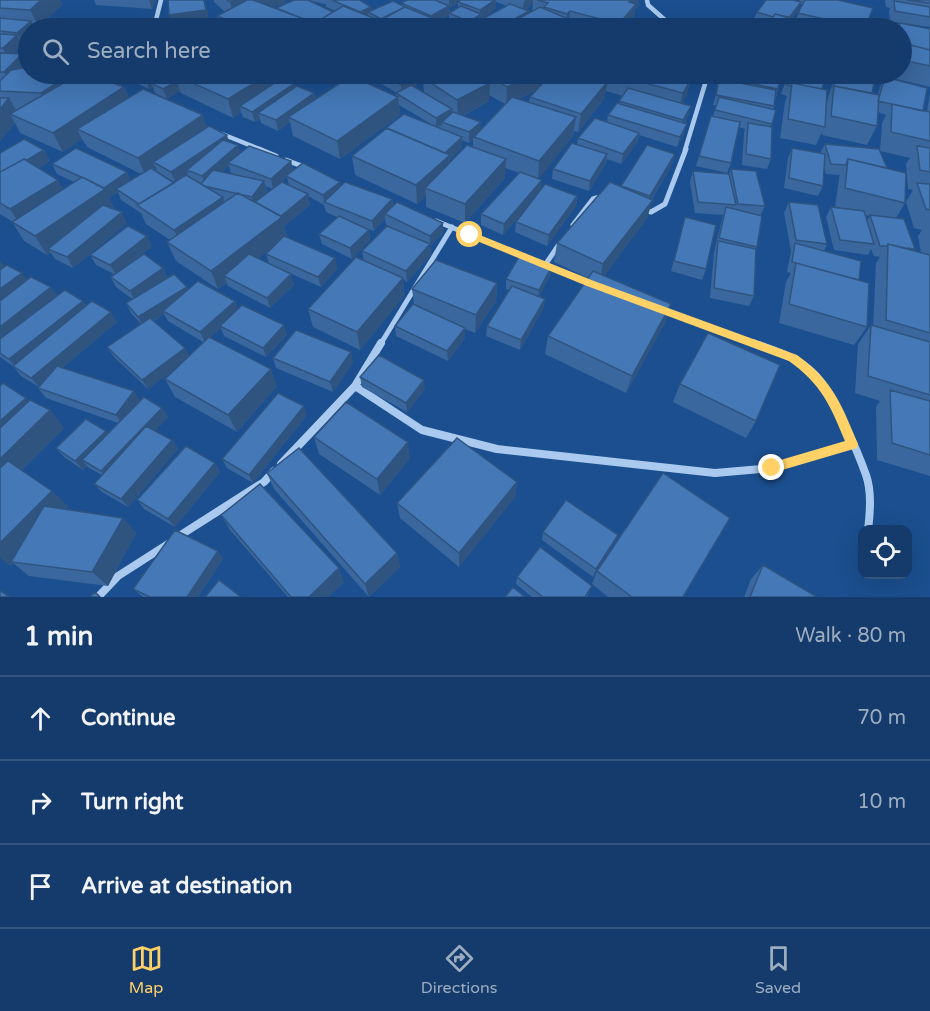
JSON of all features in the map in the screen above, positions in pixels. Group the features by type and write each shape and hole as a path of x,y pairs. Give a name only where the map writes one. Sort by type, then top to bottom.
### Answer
{"street":[{"path":"156,18 161,0"},
{"path":"647,0 661,18"},
{"path":"849,16 859,18"},
{"path":"100,84 105,86"},
{"path":"638,208 651,212 665,204 705,84"},
{"path":"213,130 311,170"},
{"path":"572,227 593,199 609,197"},
{"path":"430,218 602,287"},
{"path":"98,597 118,576 264,482 354,386 452,227"},
{"path":"545,265 565,236"},
{"path":"658,308 793,358 814,374 833,400 867,477 870,513 869,525"},
{"path":"354,386 422,430 508,450 715,473 772,468 853,444"}],"building":[{"path":"0,0 41,0 30,10 0,8"},
{"path":"168,0 204,0 206,10 169,15"},
{"path":"247,0 253,0 301,18 222,18 217,16"},
{"path":"294,0 308,0 333,12 323,18 301,18 276,8"},
{"path":"332,0 360,0 371,7 360,12"},
{"path":"407,0 435,0 449,6 431,16 401,3"},
{"path":"461,0 495,0 480,10 458,2"},
{"path":"537,0 631,0 629,2 636,4 624,18 596,18 570,11 567,14 544,7 548,3"},
{"path":"766,0 801,2 789,18 775,14 773,17 757,12"},
{"path":"805,0 838,0 873,8 869,18 820,18 798,13"},
{"path":"907,0 930,0 930,3"},
{"path":"393,1 405,7 383,18 368,12"},
{"path":"894,1 930,7 930,17 895,11"},
{"path":"510,4 529,11 516,18 484,18"},
{"path":"343,6 373,18 323,18"},
{"path":"461,6 481,14 475,18 460,18 449,13"},
{"path":"405,7 432,18 384,18"},
{"path":"540,7 566,18 520,18"},
{"path":"775,14 792,18 773,18"},
{"path":"0,18 18,20 17,33 0,31"},
{"path":"912,25 930,29 930,50 912,46"},
{"path":"0,34 17,35 3,48 0,48"},
{"path":"912,46 930,50 930,66 912,62"},
{"path":"0,53 18,54 18,58 4,72 0,72"},
{"path":"18,69 18,84 55,84 41,93 0,91 0,81 11,70"},
{"path":"62,84 116,84 124,87 53,133 10,114"},
{"path":"153,84 172,84 163,89"},
{"path":"195,84 253,84 228,99"},
{"path":"273,84 294,84 252,112 240,106"},
{"path":"339,84 369,84 398,97 337,141 288,117"},
{"path":"432,84 488,84 457,100"},
{"path":"542,84 606,84 581,114 530,97"},
{"path":"649,84 688,84 683,93"},
{"path":"718,84 745,84 776,90 774,106 716,95"},
{"path":"754,84 779,84 778,89"},
{"path":"792,84 827,90 825,127 788,119"},
{"path":"797,84 823,84 822,89"},
{"path":"834,84 874,84 872,93 833,87"},
{"path":"883,84 912,84 927,88 923,111 878,101"},
{"path":"411,85 452,109 436,118 396,93"},
{"path":"297,86 314,93 276,120 258,113"},
{"path":"834,86 879,95 877,126 831,116"},
{"path":"628,88 691,106 683,120 619,101"},
{"path":"143,89 203,115 138,158 77,129"},
{"path":"512,97 576,117 539,161 474,137"},
{"path":"719,97 776,110 772,124 715,110"},
{"path":"0,98 9,98 0,109"},
{"path":"617,103 687,124 680,137 608,115"},
{"path":"892,104 930,112 930,141 891,132"},
{"path":"453,112 481,122 469,132 442,122"},
{"path":"404,114 462,137 445,153 386,128"},
{"path":"711,116 740,122 731,163 699,156"},
{"path":"595,118 639,133 623,154 578,138"},
{"path":"748,123 772,127 771,159 746,154"},
{"path":"209,126 227,135 171,172 153,162"},
{"path":"387,128 450,155 416,185 352,156"},
{"path":"24,139 44,150 0,172 0,153"},
{"path":"223,140 238,145 202,176 187,170"},
{"path":"572,143 607,154 590,181 553,169"},
{"path":"825,144 879,149 887,168 848,159 846,165 831,164"},
{"path":"467,145 506,159 465,204 425,188"},
{"path":"647,145 675,154 650,196 621,186"},
{"path":"249,146 291,161 271,179 228,163"},
{"path":"917,146 930,148 930,172 920,170"},
{"path":"76,148 127,172 104,188 52,164"},
{"path":"792,148 825,154 823,186 789,178"},
{"path":"24,159 58,180 10,209 0,203 0,172"},
{"path":"848,159 906,173 905,203 845,188"},
{"path":"303,163 340,182 323,195 286,176"},
{"path":"151,168 174,183 139,204 116,189"},
{"path":"731,169 756,171 765,206 738,204"},
{"path":"213,170 264,181 252,197 201,184"},
{"path":"693,171 729,174 736,205 698,202"},
{"path":"520,172 542,180 504,224 481,214"},
{"path":"186,175 223,197 174,230 137,205"},
{"path":"82,177 105,189 35,236 12,222"},
{"path":"282,182 308,194 281,216 255,202"},
{"path":"345,182 392,199 372,221 324,202"},
{"path":"610,182 653,200 603,264 557,243"},
{"path":"917,183 930,184 930,210 926,209"},
{"path":"545,184 577,196 549,235 516,222"},
{"path":"238,193 282,217 211,271 167,242"},
{"path":"397,202 443,223 430,236 385,214"},
{"path":"789,202 818,205 827,244 796,240"},
{"path":"103,205 122,212 67,257 48,249"},
{"path":"726,207 762,216 757,247 719,238"},
{"path":"831,207 864,211 874,244 840,240"},
{"path":"870,215 904,219 915,249 888,244 880,246"},
{"path":"339,216 369,230 350,248 319,234"},
{"path":"685,217 716,225 706,269 674,261"},
{"path":"128,226 147,236 110,265 90,255"},
{"path":"387,226 430,244 406,271 362,251"},
{"path":"284,236 335,258 318,277 266,254"},
{"path":"718,241 756,249 754,296 714,288"},
{"path":"795,243 861,261 859,280 792,262"},
{"path":"888,244 930,255 930,333 886,320"},
{"path":"144,254 163,268 130,291 111,277"},
{"path":"249,254 291,274 267,298 224,276"},
{"path":"520,255 552,266 539,290 506,279"},
{"path":"356,257 403,278 357,332 308,309"},
{"path":"436,260 497,283 476,315 412,289"},
{"path":"796,263 869,283 867,327 789,304"},
{"path":"7,265 22,273 0,289 0,270"},
{"path":"593,271 671,304 632,376 548,336"},
{"path":"174,274 187,287 138,317 126,303"},
{"path":"31,277 51,287 0,327 0,301"},
{"path":"198,281 235,301 200,332 163,311"},
{"path":"512,286 545,299 521,340 487,326"},
{"path":"65,290 83,301 9,359 0,353 0,339"},
{"path":"92,301 111,312 31,378 13,366"},
{"path":"413,304 465,328 447,351 395,326"},
{"path":"242,305 284,325 263,348 220,326"},
{"path":"150,318 185,348 142,380 107,347"},
{"path":"871,325 930,342 930,395 868,376"},
{"path":"296,330 351,352 330,382 273,358"},
{"path":"708,333 780,365 756,421 680,384"},
{"path":"209,337 271,369 228,415 165,379"},
{"path":"379,355 424,380 406,403 360,377"},
{"path":"57,366 134,391 116,415 38,388"},
{"path":"3,383 26,398 0,421 0,386"},
{"path":"890,390 930,401 930,455 892,443"},
{"path":"278,393 304,406 249,475 222,459"},
{"path":"144,397 162,408 101,471 82,460"},
{"path":"30,400 50,410 0,459 0,428"},
{"path":"346,402 408,442 377,479 314,437"},
{"path":"86,419 106,431 75,461 56,448"},
{"path":"146,426 172,440 121,499 94,484"},
{"path":"457,438 517,482 459,553 397,503"},
{"path":"186,446 215,463 168,519 137,500"},
{"path":"299,448 397,553 365,584 267,473"},
{"path":"8,461 52,491 0,543 0,468"},
{"path":"663,473 730,518 683,597 632,597 597,571"},
{"path":"260,484 339,568 309,597 291,597 221,515"},
{"path":"566,500 618,535 596,569 543,532"},
{"path":"44,506 123,518 92,572 11,562"},
{"path":"175,530 218,551 187,597 150,597 133,589"},
{"path":"540,547 592,586 585,597 543,597 517,577"},
{"path":"763,565 817,597 750,597"},
{"path":"219,580 241,597 205,597"},
{"path":"513,587 525,597 505,597"},
{"path":"0,591 10,597 0,597"},
{"path":"95,592 100,597 90,597"}],"route":[{"path":"470,235 793,358 814,374 833,400 853,444 772,468"}]}
